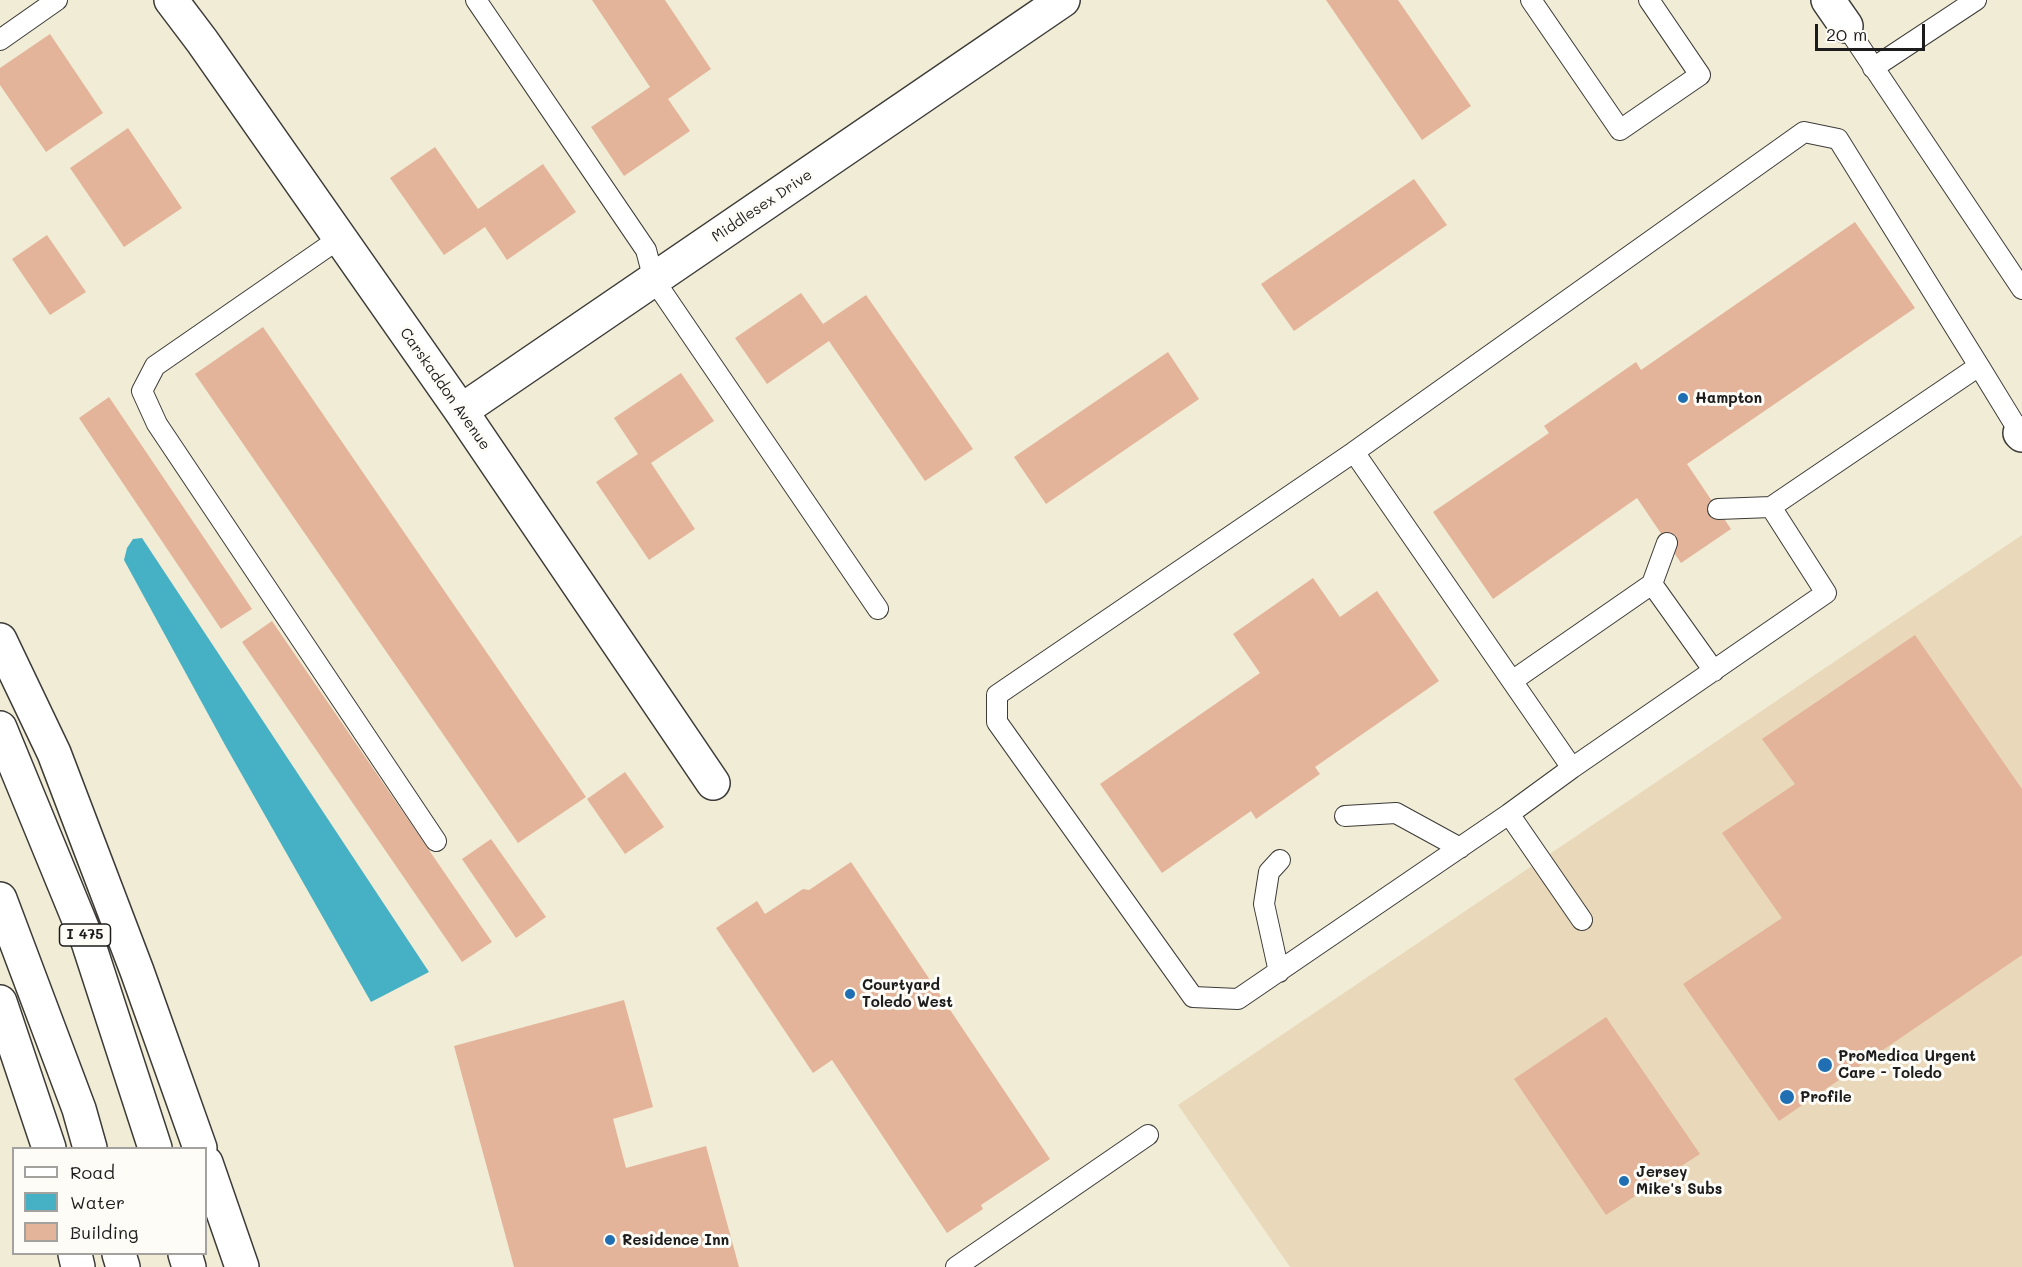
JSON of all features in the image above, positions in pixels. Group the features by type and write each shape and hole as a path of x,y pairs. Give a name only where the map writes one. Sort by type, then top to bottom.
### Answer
{"main road":[{"name":"Carskaddon Avenue","path":"171,0 461,411 713,783"},
{"name":"Middlesex Drive","path":"461,411 1063,0"},
{"path":"0,640 54,753 137,971 199,1147"},
{"name":"I 475","path":"0,728 88,942 154,1147"},
{"path":"0,899 79,1109 89,1147"},
{"path":"0,1002 48,1147"},
{"path":"207,1166 243,1267"}],"lane":[{"path":"0,40 57,0"},
{"path":"476,0 646,250 654,280 878,609"},
{"path":"1531,0 1620,129 1700,75 1649,0"},
{"path":"1873,68 1976,0"},
{"path":"1837,13 2022,289"},
{"path":"1771,507 1826,593 1460,848 1238,999 1193,997 997,722 997,695 1354,452 1804,132 1838,139 2021,434"},
{"path":"340,238 155,366 142,392 157,424 436,842"},
{"path":"1718,509 1771,507 1978,366"},
{"path":"1354,452 1572,768"},
{"path":"1512,681 1652,584 1667,543"},
{"path":"1652,584 1713,671"},
{"path":"1345,816 1396,813 1460,848"},
{"path":"1509,814 1582,920"},
{"path":"1279,972 1264,904 1269,872 1280,860"},
{"path":"956,1267 1148,1135"}],"shaded area":[{"path":"2022,535 2022,1267 1290,1267 1178,1105"}],"water":[{"path":"142,538 429,972 371,1002 225,745 124,560 127,548 133,539"}],"building":[{"path":"592,0 665,0 711,69 668,99 690,131 624,176 591,127 650,87"},
{"path":"1326,0 1398,0 1471,106 1422,140"},
{"path":"50,34 103,113 46,152 0,85 0,68"},
{"path":"128,128 182,208 124,247 70,168"},
{"path":"435,147 478,209 543,164 576,212 507,260 485,227 444,255 390,178"},
{"path":"1414,179 1447,225 1294,331 1261,284"},
{"name":"Hampton","path":"1855,222 1915,308 1687,464 1731,529 1681,563 1637,498 1493,599 1433,512 1549,433 1544,426 1636,362 1641,370"},
{"path":"47,235 86,292 50,315 12,259"},
{"path":"801,293 823,324 866,295 973,449 925,481 829,341 767,384 735,338"},
{"path":"263,327 586,797 518,843 195,374"},
{"path":"1168,352 1199,399 1046,504 1014,457"},
{"path":"681,373 714,421 651,463 695,529 649,560 596,482 638,454 614,418"},
{"path":"109,397 252,609 221,629 79,418"},
{"path":"1313,578 1340,617 1377,591 1439,681 1315,767 1320,774 1256,819 1251,811 1162,873 1100,784 1260,673 1233,634"},
{"path":"272,621 492,942 462,962 242,642"},
{"path":"1915,635 2022,789 2022,955 1779,1121 1683,984 1782,918 1722,833 1795,784 1762,739"},
{"path":"625,772 664,827 625,854 587,799"},
{"path":"491,839 546,917 516,938 462,859"},
{"name":"Courtyard Toledo West","path":"851,862 1050,1159 981,1205 983,1209 947,1233 832,1060 813,1073 716,928 757,901 765,914 803,889 809,890"},
{"path":"624,1000 653,1107 613,1119 626,1168 706,1146 739,1267 514,1267 454,1046"},
{"path":"1606,1017 1700,1154 1606,1215 1514,1079"}],"place":[{"name":"Hampton","path":"1683,398"},
{"name":"Courtyard Toledo West","path":"850,994"},
{"name":"ProMedica Urgent Care - Toledo","path":"1825,1065"},
{"name":"Profile","path":"1787,1097"},
{"name":"Jersey Mike's Subs","path":"1624,1181"},
{"name":"Residence Inn","path":"610,1240"}]}
